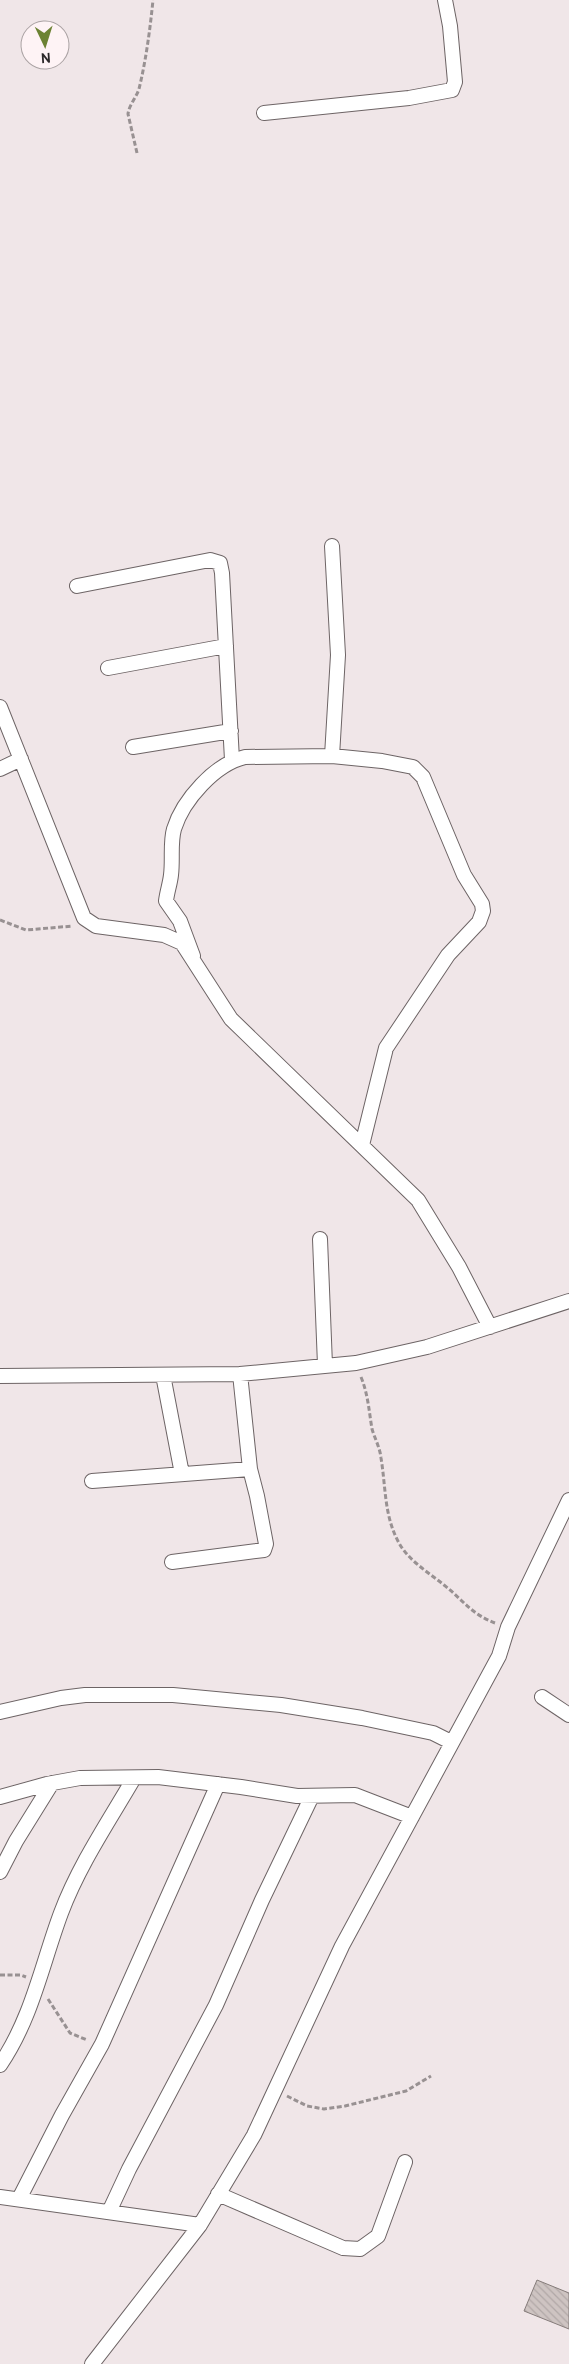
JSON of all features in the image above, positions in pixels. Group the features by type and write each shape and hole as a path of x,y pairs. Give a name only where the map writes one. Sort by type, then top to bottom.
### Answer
{"street":[{"path":"264,113 409,98 452,90 454,82 450,26 445,0"},
{"path":"332,546 338,655 332,756"},
{"path":"76,586 210,560 220,563 232,760"},
{"path":"108,668 226,646"},
{"path":"0,707 81,913 91,925 174,938 187,948 208,986 231,1019 418,1200 430,1216 459,1267 490,1327"},
{"path":"132,747 231,731"},
{"path":"192,956 180,921 166,901 171,876 173,833 178,818 193,796 220,767 232,760 244,757 332,756 405,764 423,776 464,875 482,904 483,911 479,922 448,955 386,1048 362,1145"},
{"path":"0,770 22,759"},
{"path":"320,1239 326,1365"},
{"path":"0,1376 240,1374 356,1363 427,1347 490,1327 558,1302 569,1301"},
{"path":"172,1562 264,1550 266,1544 250,1469 240,1374"},
{"path":"163,1375 182,1474"},
{"path":"92,1481 250,1469"},
{"path":"92,2364 200,2225 254,2135 342,1946 499,1656 508,1627 569,1500"},
{"path":"0,1712 61,1698 173,1695 281,1705 362,1718 433,1733 451,1742"},
{"path":"542,1697 569,1715"},
{"path":"0,1797 52,1783 80,1778 158,1777 297,1796 354,1796 412,1817"},
{"path":"0,2065 19,2034 38,1987 61,1913 72,1888 134,1778"},
{"path":"0,1872 16,1841 52,1783"},
{"path":"20,2199 62,2115 102,2044 218,1784"},
{"path":"109,2212 216,2005 262,1900 312,1796"},
{"path":"218,2194 343,2248 360,2249 378,2236 405,2162"},
{"path":"0,2197 200,2225"}],"path":[{"path":"137,153 128,114 138,90 149,34 153,0"},
{"path":"0,920 19,929 34,930 91,925"},
{"path":"356,1363 366,1389 373,1430 382,1458 387,1514 399,1543 419,1566 446,1586 468,1608 481,1618 508,1627"},
{"path":"0,1975 24,1975 38,1987 70,2033 102,2044"},
{"path":"275,2090 307,2106 324,2109 346,2106 406,2091 431,2076"}],"building":[{"path":"537,2280 569,2293 569,2329 524,2311"}]}
